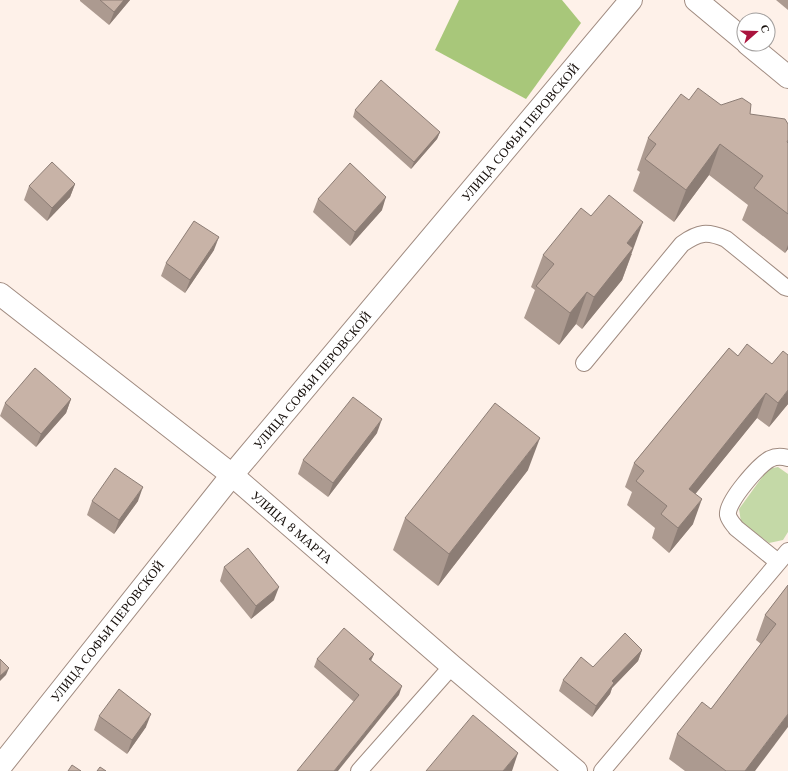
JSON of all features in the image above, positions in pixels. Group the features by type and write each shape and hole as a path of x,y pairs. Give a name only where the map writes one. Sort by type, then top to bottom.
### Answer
{"street":[{"name":"УЛИЦА СОФЬИ ПЕРОВСКОЙ","path":"0,767 232,475 631,0"},
{"path":"696,0 736,33"},
{"path":"758,52 788,77"},
{"name":"УЛИЦА 8 МАРТА","path":"0,294 232,475 452,666 576,771"}],"lane":[{"path":"584,363 682,244 692,237 703,233 714,235 726,240 788,288"},
{"path":"602,771 783,557 736,528 731,522 728,514 729,507 733,499 763,464 777,457 788,458"},
{"path":"359,771 452,666"}],"green space":[{"path":"459,0 562,0 581,23 526,99 435,50"},
{"path":"778,467 788,474 788,532 783,540 769,543 741,522 739,509 768,469"}],"building":[{"path":"100,0 124,0 114,12"},
{"path":"381,80 440,132 414,162 355,110"},
{"path":"698,88 721,105 742,98 751,104 750,114 785,119 788,124 788,214 754,188 763,176 720,144 686,190 645,159 656,144 648,138 681,94 689,100"},
{"path":"52,162 75,184 52,208 29,186"},
{"path":"350,163 386,197 355,232 318,199"},
{"path":"609,195 643,222 627,243 633,248 594,297 587,292 570,313 536,286 554,264 543,255 581,208 591,216"},
{"path":"194,221 219,237 190,280 166,263"},
{"path":"747,344 772,364 783,351 788,355 788,390 778,403 766,393 689,489 702,499 678,528 661,514 667,506 636,481 644,471 634,463 729,348 738,356"},
{"path":"35,368 71,399 41,434 5,403"},
{"path":"353,397 382,419 333,483 303,460"},
{"path":"495,403 540,438 449,554 405,518"},
{"path":"115,468 143,487 119,520 92,501"},
{"path":"248,548 279,587 256,606 224,567"},
{"path":"788,585 788,714 745,771 726,771 677,734 702,702 711,709 776,624 765,615"},
{"path":"344,628 374,654 369,659 402,686 334,771 297,771 359,695 317,659"},
{"path":"625,633 642,650 612,681 614,683 596,706 563,680 581,657 593,667"},
{"path":"0,659 9,668 0,676"},
{"path":"119,689 151,714 132,740 99,716"},
{"path":"473,715 518,753 503,771 426,771"},
{"path":"72,765 81,771 68,771"},
{"path":"100,767 106,771 97,771"}]}
